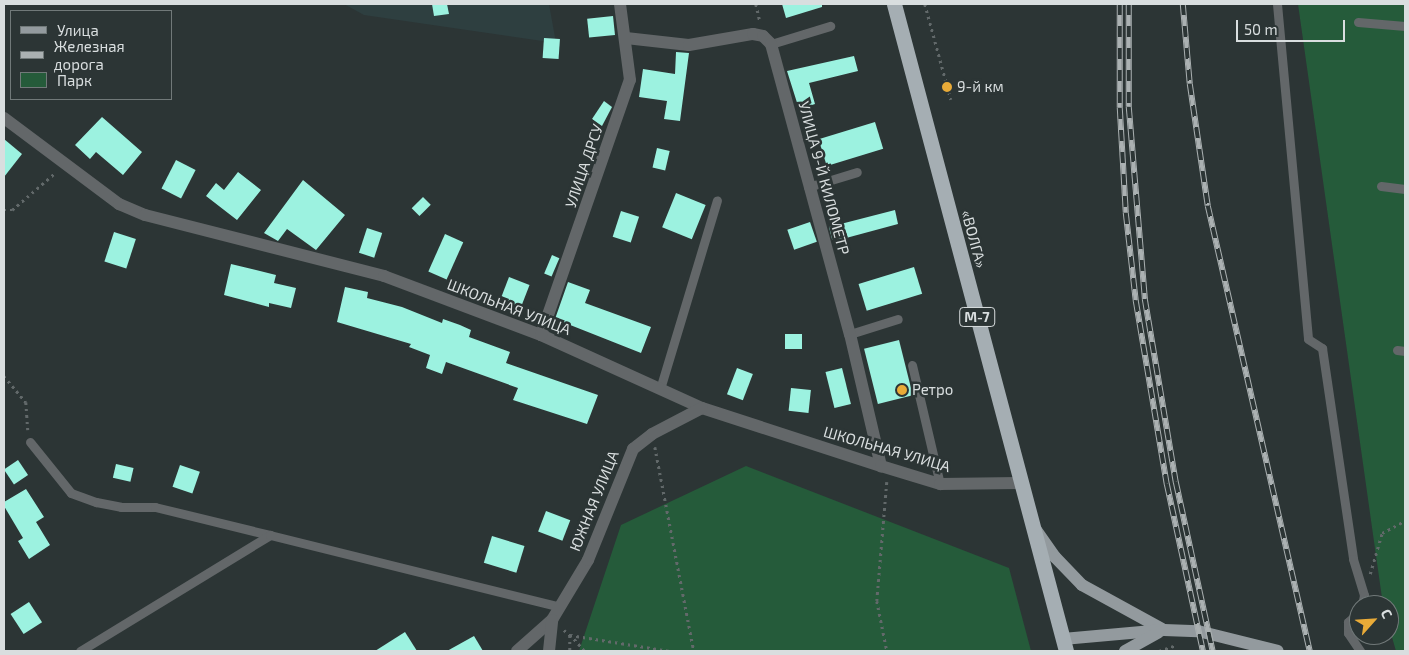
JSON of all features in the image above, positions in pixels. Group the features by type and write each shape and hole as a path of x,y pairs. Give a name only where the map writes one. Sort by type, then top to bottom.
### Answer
{"highway":[{"name":"«ВОЛГА»","path":"894,4 1021,483"},
{"name":"М-7","path":"1021,483 1065,645"}],"main road":[{"path":"1031,521 1055,557 1082,585 1164,630"},
{"path":"1125,651 1164,630"},
{"path":"1065,645 1164,630 1208,632 1278,651"}],"street":[{"name":"УЛИЦА ДРСУ","path":"541,335 630,80 626,38 620,4"},
{"path":"626,38 689,45 753,34 767,40"},
{"name":"УЛИЦА 9-Й КИЛОМЕТР","path":"767,40 850,334 884,467"},
{"name":"ШКОЛЬНАЯ УЛИЦА","path":"4,118 119,204 145,214 384,276 541,335 702,408 884,467 940,484 1021,483"},
{"name":"ЮЖНАЯ УЛИЦА","path":"517,651 552,620 557,606 588,560 626,459 633,448 652,434 702,408"},
{"path":"549,651 552,620"}],"lane":[{"path":"1277,4 1308,338 1322,348 1353,559 1362,595"},
{"path":"1358,22 1405,26"},
{"path":"767,40 830,26"},
{"path":"808,187 857,172"},
{"path":"1381,186 1405,189"},
{"path":"660,389 717,200"},
{"path":"850,334 898,318"},
{"path":"912,365 940,484"},
{"path":"30,442 71,493 96,502 155,507 557,606"},
{"path":"80,651 270,535"},
{"path":"1349,621 1349,635"}],"path":[{"path":"756,4 767,40"},
{"path":"925,4 951,100"},
{"path":"4,210 12,210 65,165"},
{"path":"4,376 26,402 30,442"},
{"path":"652,434 694,651"},
{"path":"884,467 877,601 887,651"},
{"path":"1364,595 1382,533 1405,521"},
{"path":"584,651 570,635 670,651"}],"shaded area":[{"path":"344,4 549,4 556,43 364,15"}],"green space":[{"path":"1298,4 1405,4 1405,651 1396,651 1394,645 1399,645 1399,595 1382,595"},
{"path":"746,466 1009,568 1031,651 579,651 621,525"}],"building":[{"path":"432,4 447,4 449,14 434,16"},
{"path":"782,4 822,4 822,7 786,18"},
{"path":"613,16 615,35 589,38 587,19"},
{"path":"544,38 560,39 559,59 543,58"},
{"path":"676,52 689,53 680,121 664,119 667,101 639,97 643,69 675,74"},
{"path":"854,56 858,71 809,83 815,104 799,109 787,71"},
{"path":"604,101 612,107 602,126 592,119"},
{"path":"102,117 142,152 123,175 96,152 90,159 75,145"},
{"path":"875,122 883,149 827,166 819,139"},
{"path":"4,139 22,154 4,177"},
{"path":"657,148 670,151 665,170 653,167"},
{"path":"176,160 196,170 181,198 161,189"},
{"path":"238,172 261,190 237,220 206,196 216,183 224,190"},
{"path":"303,180 345,215 316,250 287,229 278,241 264,233"},
{"path":"676,193 706,205 692,239 662,227"},
{"path":"423,197 431,205 419,216 412,208"},
{"path":"895,210 898,224 835,241 832,239 829,227"},
{"path":"621,211 639,217 631,243 613,237"},
{"path":"810,222 817,242 794,250 787,230"},
{"path":"367,228 382,233 374,258 359,253"},
{"path":"114,232 136,239 126,269 104,261"},
{"path":"445,234 463,242 447,280 428,271"},
{"path":"552,255 559,258 552,277 544,273"},
{"path":"231,264 276,275 274,283 296,288 291,308 269,303 269,307 224,295"},
{"path":"914,267 922,294 867,311 859,284"},
{"path":"509,277 530,285 520,310 499,302"},
{"path":"568,282 590,290 585,303 651,327 641,353 555,319"},
{"path":"345,287 368,292 367,298 402,307 442,323 443,319 460,325 471,330 469,337 510,352 506,363 598,395 587,424 513,400 518,388 446,362 442,374 426,368 430,355 409,347 411,344 337,322"},
{"path":"785,334 802,334 802,349 785,349"},
{"path":"899,340 913,395 878,404 864,349"},
{"path":"737,368 753,374 743,400 727,394"},
{"path":"842,368 851,404 834,408 826,372"},
{"path":"791,388 811,390 808,413 789,411"},
{"path":"18,460 28,475 14,484 4,469"},
{"path":"116,464 134,468 130,482 113,478"},
{"path":"180,465 200,472 192,494 173,487"},
{"path":"26,489 44,517 36,522 50,545 29,559 18,541 23,538 4,506 4,502"},
{"path":"546,511 570,520 562,541 538,532"},
{"path":"492,536 525,546 516,573 484,563"},
{"path":"29,602 42,622 24,634 11,614"},
{"path":"405,632 417,651 375,651"},
{"path":"474,636 483,651 447,651"}],"railway":[{"path":"1120,4 1120,108 1126,213 1136,301 1167,484 1203,651"},
{"path":"1129,4 1129,107 1145,299 1176,482 1213,651"},
{"path":"1183,4 1190,84 1208,206 1310,651"}],"place":[{"name":"9-й км","path":"947,87"},
{"name":"Ретро","path":"902,390"}]}
